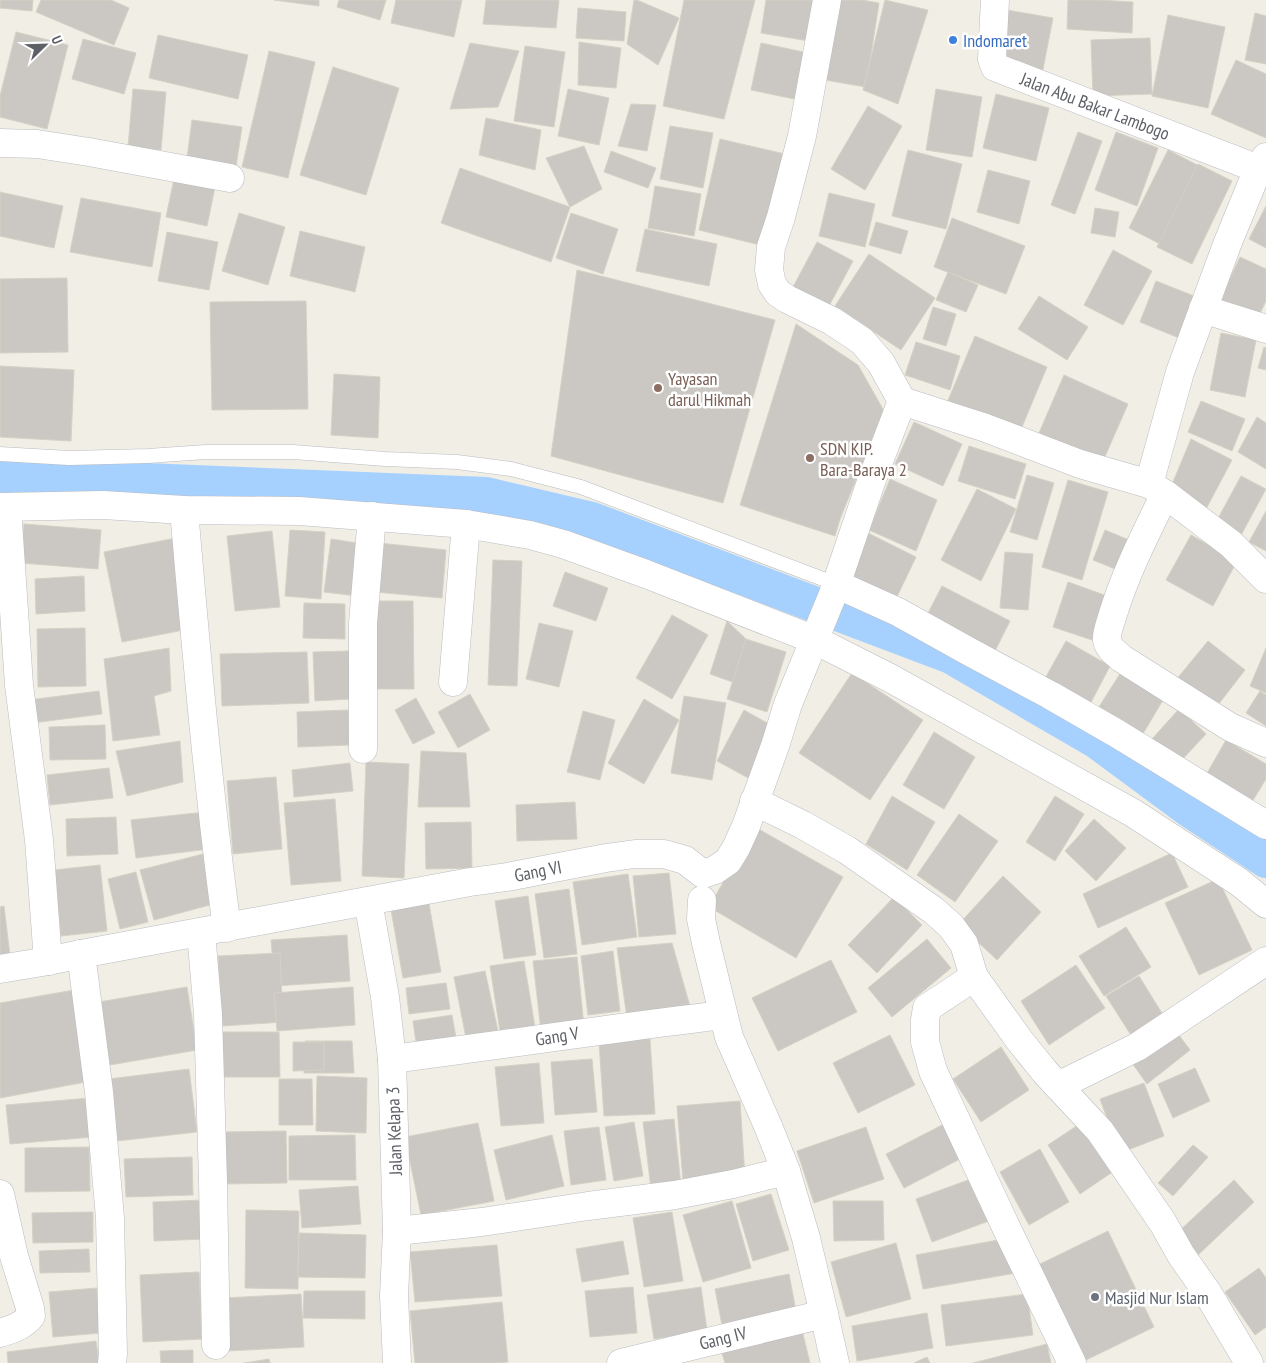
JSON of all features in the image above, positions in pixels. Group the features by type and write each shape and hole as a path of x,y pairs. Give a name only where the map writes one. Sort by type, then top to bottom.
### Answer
{"street":[{"path":"827,0 802,136 771,248 769,270 772,284 778,293 832,321 862,342 882,363 902,401 983,427 1080,464 1157,489 1231,544 1266,579"},
{"name":"Jalan Abu Bakar Lambogo","path":"995,0 992,60 995,67 1263,166 1228,242 1180,372 1157,489 1139,547 1121,591 1107,634 1108,643 1121,658 1223,722 1266,743"},
{"path":"0,143 54,146 230,178"},
{"path":"1203,309 1266,329"},
{"path":"835,1363 806,1238 786,1171 729,1037 701,919 703,887 715,870 732,855 746,826 788,704 816,637 902,401"},
{"path":"48,961 39,840 19,685 3,507 103,505 184,510 300,511 466,524 530,535 563,544 816,637 1133,813 1239,882 1266,904"},
{"path":"184,510 205,748 216,847 214,930 208,1014 216,1345"},
{"path":"363,749 363,623 372,516"},
{"path":"453,682 466,524"},
{"path":"834,589 898,612 1050,695 1266,825"},
{"path":"754,801 803,825 847,850 933,910 951,926 964,944 974,977 1045,1072 1100,1131 1163,1223 1249,1363"},
{"name":"Gang VI","path":"0,969 470,882 635,854 664,854 685,860 703,887"},
{"name":"Jalan Kelapa 3","path":"368,901 385,997 392,1059 397,1231 394,1296 397,1363"},
{"path":"81,954 99,1092 110,1218 112,1363"},
{"path":"1058,1086 1137,1047 1266,961"},
{"path":"974,977 927,1008 925,1042 933,1071 1072,1363"},
{"name":"Gang V","path":"392,1059 590,1031 723,1015"},
{"path":"397,1231 482,1222 675,1194 733,1184 786,1171"},
{"path":"0,1194 31,1316 19,1326 0,1333"},
{"name":"Gang IV","path":"621,1363 824,1314"}],"lane":[{"path":"0,454 69,458 206,452 293,452 457,462 511,469 581,487 834,589"}],"building":[{"path":"0,0 33,0 32,11 0,8"},
{"path":"41,0 111,0 129,8 114,45 36,12"},
{"path":"274,0 319,0 319,6"},
{"path":"339,0 386,0 380,20 337,7"},
{"path":"396,0 462,0 454,37 391,23"},
{"path":"486,0 559,0 556,28 483,24"},
{"path":"634,0 679,18 658,65 627,44"},
{"path":"684,0 755,0 724,119 663,106"},
{"path":"766,0 815,0 809,41 761,33"},
{"path":"831,0 862,0 879,3 866,87 819,79"},
{"path":"885,0 928,10 898,104 863,90"},
{"path":"1068,0 1133,2 1132,33 1067,29"},
{"path":"578,8 626,12 624,41 576,38"},
{"path":"1007,10 1053,18 1042,74 997,65"},
{"path":"1255,13 1266,16 1266,64 1245,60"},
{"path":"1168,15 1225,27 1208,108 1152,96"},
{"path":"16,32 68,45 47,129 0,117 0,96"},
{"path":"158,35 248,55 238,99 149,78"},
{"path":"1150,38 1152,94 1093,96 1091,40"},
{"path":"83,39 136,53 124,94 72,79"},
{"path":"579,42 621,48 616,88 578,85"},
{"path":"470,43 519,51 498,107 450,109"},
{"path":"761,43 808,53 799,100 751,90"},
{"path":"525,46 565,52 554,127 514,121"},
{"path":"269,51 315,62 288,178 242,167"},
{"path":"1236,60 1266,74 1266,138 1211,114"},
{"path":"333,67 399,88 366,195 300,175"},
{"path":"133,89 166,92 161,150 128,147"},
{"path":"568,89 609,98 599,145 558,136"},
{"path":"936,89 982,97 972,157 926,150"},
{"path":"996,94 1049,108 1036,161 983,148"},
{"path":"631,104 656,105 647,151 618,146"},
{"path":"868,106 902,126 865,190 831,169"},
{"path":"486,118 541,130 535,170 479,155"},
{"path":"192,120 242,127 235,173 186,166"},
{"path":"670,126 713,133 703,188 660,179"},
{"path":"1078,132 1102,141 1075,214 1051,205"},
{"path":"1116,132 1158,148 1137,206 1095,190"},
{"path":"720,139 785,154 764,246 699,230"},
{"path":"584,146 602,189 570,207 546,158"},
{"path":"908,150 962,164 946,229 892,216"},
{"path":"1168,150 1201,167 1162,245 1129,228"},
{"path":"611,151 656,168 648,188 604,172"},
{"path":"1198,164 1232,181 1192,264 1157,247"},
{"path":"460,168 570,207 551,262 441,223"},
{"path":"988,170 1030,181 1019,224 977,212"},
{"path":"174,179 215,187 207,226 166,217"},
{"path":"655,186 701,194 694,236 648,228"},
{"path":"0,192 63,206 54,248 0,236"},
{"path":"829,193 875,204 865,247 819,236"},
{"path":"81,198 161,213 152,267 70,252"},
{"path":"1266,206 1266,248 1249,239"},
{"path":"1095,208 1119,212 1115,237 1091,233"},
{"path":"239,213 285,227 268,285 222,271"},
{"path":"571,213 618,229 603,274 556,258"},
{"path":"952,218 1025,246 1006,294 934,267"},
{"path":"876,222 908,231 901,254 869,245"},
{"path":"645,229 717,244 709,286 636,271"},
{"path":"300,231 365,247 355,292 290,276"},
{"path":"167,232 218,242 209,290 158,281"},
{"path":"817,242 853,261 829,306 793,287"},
{"path":"1113,250 1152,271 1123,325 1084,305"},
{"path":"869,254 935,298 901,350 835,306"},
{"path":"1240,257 1266,269 1266,301 1255,324 1217,306"},
{"name":"Yayasan darul Hikmah","path":"577,270 775,320 723,503 551,456"},
{"path":"948,272 978,285 966,312 936,300"},
{"path":"67,278 68,352 0,353 0,279"},
{"path":"1156,281 1194,296 1179,338 1140,322"},
{"path":"1039,296 1088,327 1067,360 1018,329"},
{"path":"306,301 308,409 212,410 210,302"},
{"path":"933,307 956,314 946,346 923,339"},
{"name":"SDN KIP. Bara-Baraya 2","path":"796,324 858,365 884,411 840,519 835,536 740,505"},
{"path":"1221,333 1256,340 1245,397 1210,390"},
{"path":"975,336 1047,367 1019,434 947,403"},
{"path":"916,342 960,356 950,390 905,375"},
{"path":"1264,347 1266,348 1266,370 1258,368"},
{"path":"0,366 74,370 71,441 0,437"},
{"path":"334,374 380,377 378,438 331,435"},
{"path":"1064,375 1128,404 1103,461 1039,433"},
{"path":"1201,401 1245,419 1232,451 1188,432"},
{"path":"1257,417 1266,423 1266,469 1238,452"},
{"path":"914,422 962,444 943,486 895,464"},
{"path":"1191,439 1232,460 1205,511 1170,489"},
{"path":"969,446 1026,464 1015,499 958,481"},
{"path":"1027,475 1054,483 1037,540 1010,532"},
{"path":"1241,476 1266,489 1240,537 1215,524"},
{"path":"890,479 937,500 916,551 869,530"},
{"path":"1068,480 1108,492 1082,580 1042,567"},
{"path":"977,489 1016,509 981,581 941,560"},
{"path":"1266,511 1266,551 1249,542"},
{"path":"24,524 101,530 98,569 21,563"},
{"path":"290,530 325,532 321,599 285,596"},
{"path":"1105,530 1136,543 1125,573 1093,560"},
{"path":"272,531 280,607 235,611 227,536"},
{"path":"866,532 916,557 893,605 843,580"},
{"path":"1191,535 1237,561 1213,606 1166,580"},
{"path":"176,538 194,628 122,642 104,552"},
{"path":"331,539 364,544 357,596 324,592"},
{"path":"379,543 446,550 442,598 375,592"},
{"path":"1005,552 1033,554 1028,610 1000,608"},
{"path":"493,560 522,561 517,686 488,685"},
{"path":"565,572 608,588 596,621 553,606"},
{"path":"84,576 85,611 36,614 35,579"},
{"path":"1068,582 1107,596 1092,640 1053,627"},
{"path":"942,586 1010,621 993,655 924,621"},
{"path":"373,601 413,601 414,689 374,689"},
{"path":"304,603 345,604 345,639 303,638"},
{"path":"672,615 708,635 672,699 636,678"},
{"path":"727,621 746,639 752,689 710,674"},
{"path":"539,623 573,631 559,687 526,679"},
{"path":"85,628 86,686 38,687 37,629"},
{"path":"746,639 786,652 767,712 727,699"},
{"path":"1066,641 1110,666 1088,708 1043,682"},
{"path":"1208,641 1245,670 1214,710 1176,680"},
{"path":"169,648 171,691 154,696 160,735 113,741 104,659"},
{"path":"1266,648 1266,693 1250,686"},
{"path":"349,651 351,699 315,701 313,652"},
{"path":"307,652 309,703 222,706 220,654"},
{"path":"1123,669 1166,695 1141,737 1097,710"},
{"path":"852,673 923,720 870,800 799,753"},
{"path":"99,691 102,714 32,723 29,700"},
{"path":"1260,691 1266,695 1266,726 1246,713"},
{"path":"470,694 490,730 458,748 438,712"},
{"path":"684,696 726,703 712,780 671,773"},
{"path":"416,698 435,733 413,744 395,710"},
{"path":"644,699 679,720 644,784 608,763"},
{"path":"1179,709 1206,734 1179,763 1152,739"},
{"path":"348,710 349,745 298,747 297,712"},
{"path":"744,710 778,729 752,780 717,761"},
{"path":"583,711 615,720 600,780 567,772"},
{"path":"105,725 106,759 50,760 49,727"},
{"path":"934,732 975,757 944,809 903,785"},
{"path":"1226,740 1266,764 1266,779 1252,802 1206,775"},
{"path":"180,741 183,782 127,796 116,751"},
{"path":"421,751 466,753 470,807 418,807"},
{"path":"366,762 409,764 404,878 362,876"},
{"path":"350,763 353,791 294,797 292,770"},
{"path":"109,768 113,798 50,805 47,775"},
{"path":"276,777 282,849 233,854 227,781"},
{"path":"892,796 935,822 907,870 866,844"},
{"path":"1055,796 1084,814 1055,861 1026,842"},
{"path":"335,799 341,881 291,885 284,803"},
{"path":"575,802 577,839 517,841 516,805"},
{"path":"205,812 209,849 136,858 131,820"},
{"path":"959,814 998,841 955,902 917,875"},
{"path":"116,817 118,854 67,856 66,819"},
{"path":"1094,819 1126,848 1096,881 1065,851"},
{"path":"471,822 472,868 426,869 425,823"},
{"path":"755,827 843,877 796,958 709,907"},
{"path":"1172,853 1188,887 1098,928 1083,894"},
{"path":"203,854 217,903 154,920 140,870"},
{"path":"100,865 107,931 61,936 54,870"},
{"path":"136,872 148,922 120,929 108,879"},
{"path":"669,873 676,934 639,937 633,876"},
{"path":"628,874 637,937 582,945 573,882"},
{"path":"1003,876 1041,912 997,960 959,924"},
{"path":"1218,879 1252,950 1199,975 1165,903"},
{"path":"569,889 577,954 544,958 535,894"},
{"path":"528,896 536,955 504,959 495,901"},
{"path":"894,897 922,925 877,973 848,945"},
{"path":"428,898 441,972 403,978 390,904"},
{"path":"4,906 10,956 0,957 0,907"},
{"path":"1126,927 1151,967 1104,996 1079,956"},
{"path":"347,935 350,981 275,986 271,940"},
{"path":"927,939 951,968 892,1017 868,988"},
{"path":"672,943 691,1010 627,1018 617,948"},
{"path":"613,951 620,1011 588,1015 581,956"},
{"path":"280,953 283,1022 222,1026 218,956"},
{"path":"577,957 584,1027 541,1031 533,961"},
{"path":"831,960 857,1012 778,1051 752,998"},
{"path":"524,961 536,1033 501,1038 490,966"},
{"path":"1076,965 1105,1008 1049,1045 1021,1001"},
{"path":"485,971 498,1031 466,1038 454,977"},
{"path":"1139,976 1168,1023 1136,1043 1106,996"},
{"path":"446,983 450,1009 409,1014 406,988"},
{"path":"187,987 197,1050 110,1065 99,1002"},
{"path":"353,987 355,1025 277,1031 274,993"},
{"path":"74,990 91,1081 0,1098 0,1003"},
{"path":"452,1015 457,1043 417,1049 413,1021"},
{"path":"1173,1027 1190,1050 1147,1084 1130,1060"},
{"path":"220,1032 279,1032 280,1077 220,1077"},
{"path":"890,1035 915,1085 858,1113 833,1063"},
{"path":"650,1039 655,1114 604,1116 599,1042"},
{"path":"305,1041 352,1041 354,1073 304,1073"},
{"path":"293,1042 324,1042 324,1070 293,1071"},
{"path":"1001,1047 1029,1090 981,1122 953,1079"},
{"path":"592,1059 597,1112 555,1115 551,1062"},
{"path":"539,1063 544,1123 501,1126 495,1067"},
{"path":"1195,1068 1210,1101 1173,1118 1158,1084"},
{"path":"189,1069 197,1132 117,1141 109,1079"},
{"path":"317,1076 367,1078 366,1133 316,1131"},
{"path":"279,1079 312,1079 313,1125 279,1125"},
{"path":"1144,1083 1164,1136 1120,1153 1100,1099"},
{"path":"90,1098 93,1137 10,1144 6,1105"},
{"path":"740,1101 745,1177 683,1181 677,1106"},
{"path":"674,1119 681,1186 651,1189 643,1122"},
{"path":"634,1122 643,1176 614,1181 605,1127"},
{"path":"478,1123 494,1201 421,1215 405,1137"},
{"path":"1081,1123 1114,1171 1080,1194 1048,1145"},
{"path":"944,1124 962,1158 904,1188 886,1154"},
{"path":"599,1127 606,1180 571,1185 564,1131"},
{"path":"866,1127 884,1179 814,1203 797,1151"},
{"path":"286,1131 287,1183 224,1184 223,1132"},
{"path":"355,1135 356,1180 289,1180 289,1136"},
{"path":"552,1135 564,1186 506,1200 494,1150"},
{"path":"1193,1145 1208,1157 1173,1196 1158,1183"},
{"path":"89,1147 90,1191 25,1192 25,1148"},
{"path":"1040,1149 1069,1202 1029,1225 1000,1172"},
{"path":"192,1157 193,1195 126,1197 124,1159"},
{"path":"982,1175 997,1218 932,1242 916,1199"},
{"path":"1234,1180 1254,1202 1198,1255 1177,1233"},
{"path":"358,1186 361,1224 302,1228 299,1190"},
{"path":"771,1194 789,1250 753,1261 736,1204"},
{"path":"204,1200 205,1239 154,1241 153,1202"},
{"path":"732,1201 751,1268 703,1282 683,1215"},
{"path":"833,1201 883,1201 884,1240 834,1241"},
{"path":"246,1210 299,1211 298,1289 245,1288"},
{"path":"93,1212 93,1242 33,1243 32,1213"},
{"path":"672,1212 683,1281 644,1287 633,1218"},
{"name":"Masjid Nur Islam","path":"1108,1231 1154,1327 1082,1362 1036,1266"},
{"path":"299,1233 366,1235 365,1278 298,1277"},
{"path":"1009,1238 1016,1273 923,1289 916,1255"},
{"path":"623,1241 629,1274 582,1282 576,1249"},
{"path":"896,1243 911,1299 846,1317 831,1262"},
{"path":"497,1245 502,1296 415,1302 410,1252"},
{"path":"89,1249 90,1272 40,1273 39,1251"},
{"path":"1259,1268 1266,1278 1266,1327 1255,1335 1225,1292"},
{"path":"199,1272 202,1339 143,1342 140,1275"},
{"path":"789,1274 796,1311 722,1325 715,1289"},
{"path":"633,1287 637,1333 590,1337 585,1291"},
{"path":"701,1287 707,1331 654,1339 647,1295"},
{"path":"97,1288 101,1333 53,1337 49,1292"},
{"path":"304,1291 365,1291 365,1319 303,1318"},
{"path":"301,1294 304,1347 227,1351 224,1298"},
{"path":"1027,1294 1033,1335 946,1346 941,1305"},
{"path":"502,1302 508,1362 415,1363 410,1311"},
{"path":"927,1313 933,1348 857,1361 852,1326"},
{"path":"802,1330 810,1363 725,1363 721,1350"},
{"path":"96,1341 99,1363 8,1363 7,1352"},
{"path":"1047,1344 1051,1363 973,1363"},
{"path":"193,1350 193,1363 161,1363 160,1351"},
{"path":"927,1357 930,1363 914,1363"},
{"path":"269,1359 270,1363 244,1363"}],"waterway":[{"path":"0,475 486,495 592,520 951,656 1097,741 1189,809 1266,860"}],"place":[{"name":"Indomaret","path":"953,40"},
{"name":"Yayasan darul Hikmah","path":"658,388"},
{"name":"SDN KIP. Bara-Baraya 2","path":"810,458"},
{"name":"Masjid Nur Islam","path":"1095,1297"}]}
